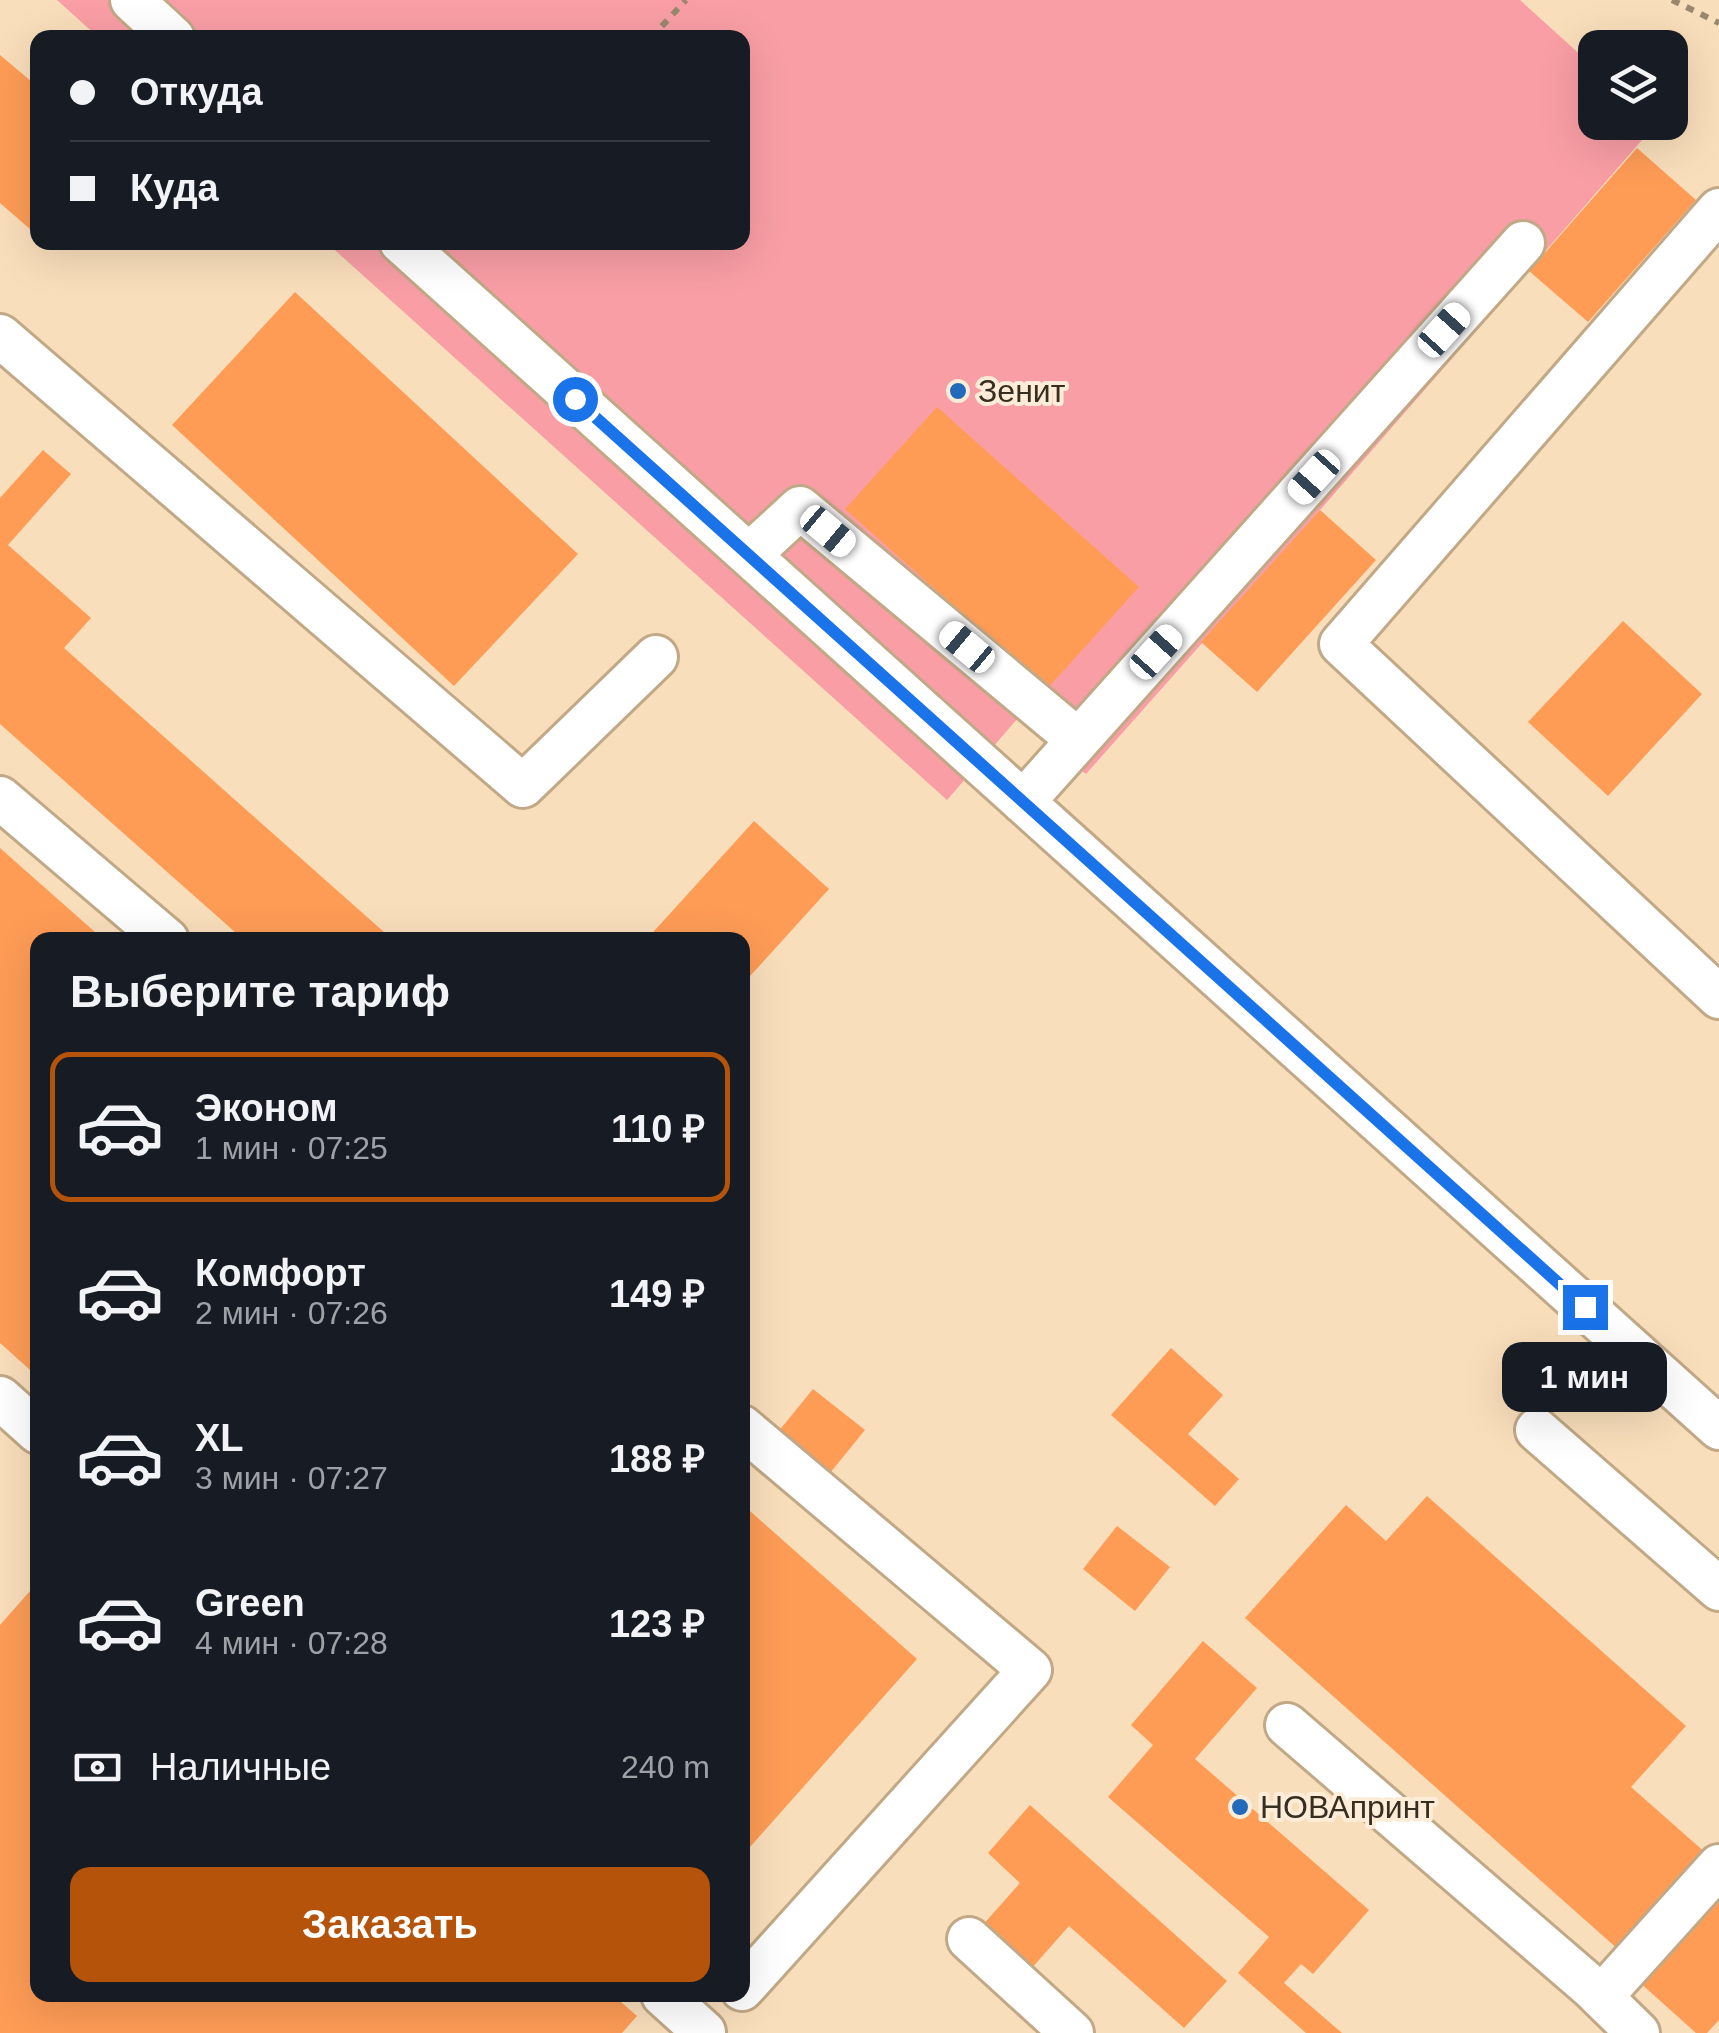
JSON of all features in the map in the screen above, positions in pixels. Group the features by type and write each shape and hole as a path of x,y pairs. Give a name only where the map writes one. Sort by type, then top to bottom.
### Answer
{"lane":[{"path":"132,0 165,30"},
{"path":"1719,210 1341,644 1719,997"},
{"path":"1023,802 1523,243"},
{"path":"411,250 1719,1428"},
{"path":"0,336 523,786 656,657"},
{"path":"749,555 800,508 1078,740"},
{"path":"0,798 158,932"},
{"path":"0,1398 30,1425"},
{"path":"1537,1430 1719,1589"},
{"path":"750,1434 1030,1670 750,1980"},
{"path":"1288,1724 1601,1996 1638,2033"},
{"path":"1601,1996 1719,1866"},
{"path":"969,1939 1072,2033"},
{"path":"671,2002 704,2032 731,2002"}],"path":[{"path":"658,30 686,0"},
{"path":"1672,0 1719,23"}],"shaded area":[{"name":"Зенит","path":"57,0 1520,0 1578,53 1578,140 1642,140 1086,774 1018,718 947,800 335,250 750,250 750,30 90,30"}],"building":[{"path":"0,55 30,80 30,229 0,203"},
{"path":"1637,148 1696,200 1588,322 1529,271"},
{"path":"295,292 578,554 454,686 172,425"},
{"path":"937,407 1139,587 1047,689 845,509"},
{"path":"43,450 71,474 8,545 91,618 64,648 384,932 235,932 0,724 0,498"},
{"path":"1320,510 1376,560 1257,692 1201,642"},
{"path":"1623,621 1702,694 1608,796 1528,722"},
{"path":"754,821 829,889 750,976 750,932 653,932"},
{"path":"0,848 95,932 30,932 30,1370 0,1343"},
{"path":"1171,1348 1223,1395 1188,1434 1239,1479 1215,1506 1111,1415"},
{"path":"813,1389 865,1430 830,1473 778,1432"},
{"path":"1427,1496 1686,1726 1631,1787 1707,1854 1620,1951 1245,1618 1346,1505 1386,1541"},
{"path":"750,1511 917,1659 750,1847"},
{"path":"1117,1526 1170,1567 1135,1611 1083,1569"},
{"path":"30,1591 30,2002 621,2002 637,2016 622,2033 0,2033 0,1625"},
{"path":"1203,1641 1257,1688 1195,1759 1369,1910 1313,1974 1301,1964 1284,1983 1342,2033 1306,2033 1238,1973 1269,1937 1108,1797 1153,1745 1131,1725"},
{"path":"1030,1805 1227,1981 1184,2028 1069,1926 1030,1970 981,1927 1020,1883 988,1853"},
{"path":"1719,1889 1719,2020 1707,2033 1696,2033 1637,1980"}],"place":[{"name":"Зенит","path":"958,391"},
{"name":"НОВАпринт","path":"1240,1807"}],"route":[{"path":"575,399 1585,1307"}]}
